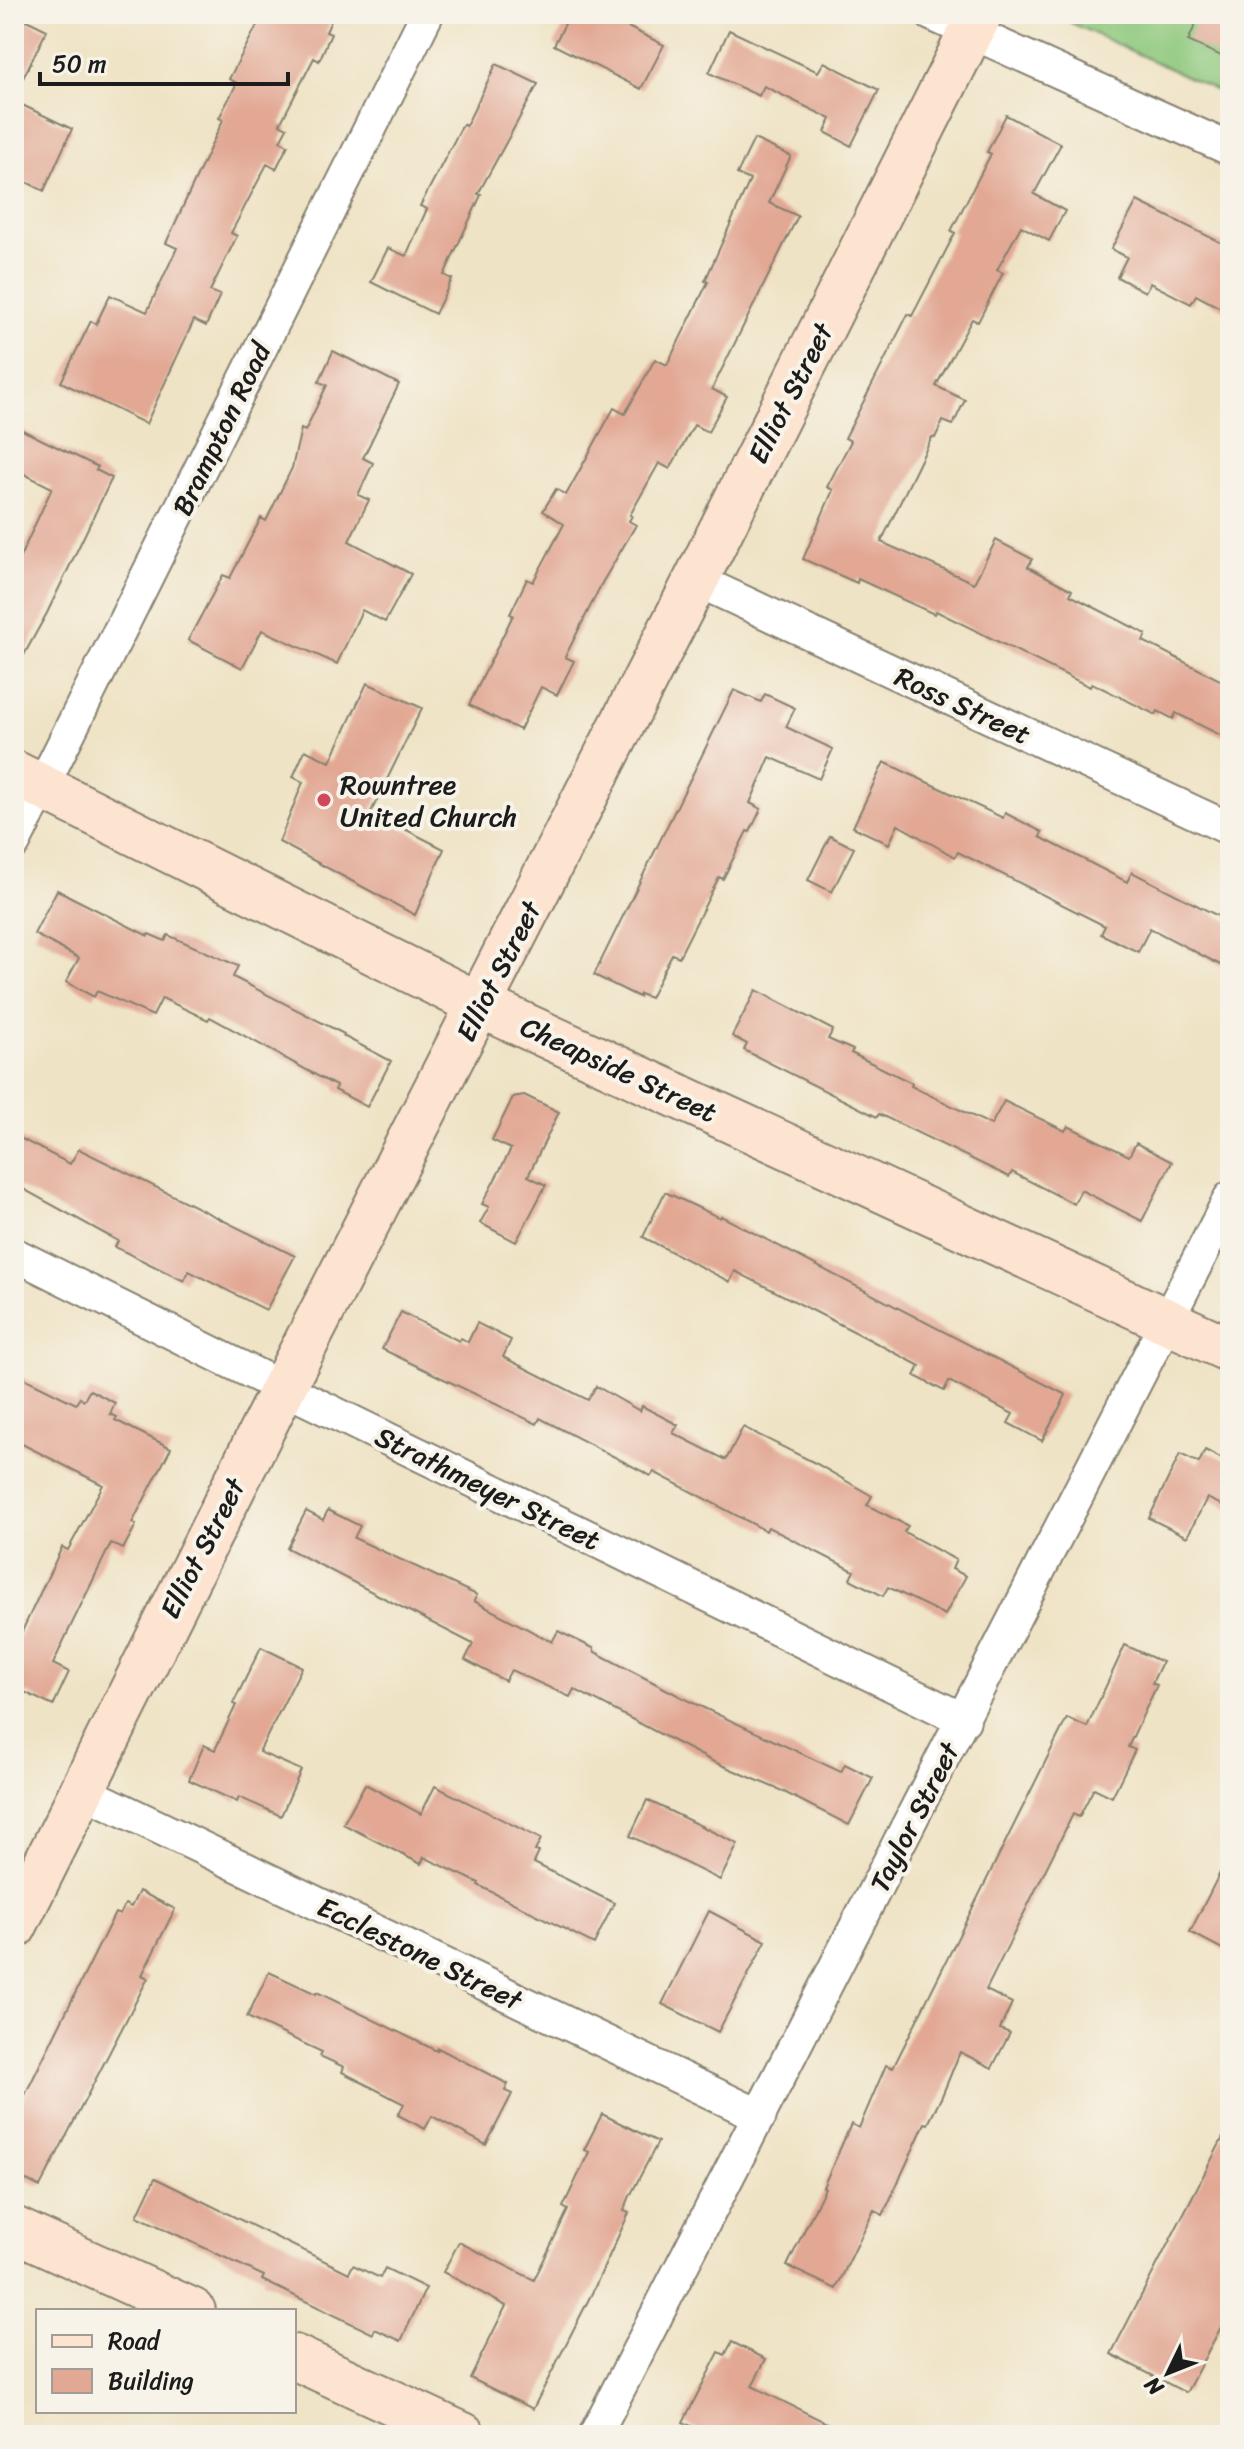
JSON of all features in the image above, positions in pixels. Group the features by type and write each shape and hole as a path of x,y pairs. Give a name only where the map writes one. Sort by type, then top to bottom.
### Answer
{"street":[{"name":"Brampton Road","path":"14,843 29,780 427,14"},
{"path":"931,14 975,23 1230,149"},
{"name":"Elliot Street","path":"14,1927 283,1388 696,580 975,23"},
{"name":"Ross Street","path":"696,580 1230,829"},
{"name":"Cheapside Street","path":"29,780 480,1005 1230,1350"},
{"name":"Taylor Street","path":"595,2435 1230,1198"},
{"name":"Strathmeyer Street","path":"14,1254 964,1720"},
{"name":"Ecclestone Street","path":"81,1790 760,2116"},
{"path":"14,2229 189,2309"},
{"path":"296,2358 463,2435"}],"green space":[{"path":"1052,14 1230,14 1230,97"}],"building":[{"path":"14,14 47,30 14,96"},
{"path":"263,14 334,14 326,32 331,34 319,61 314,58 280,124 287,128 280,141 288,145 276,169 267,164 231,233 237,236 210,291 220,295 206,326 194,320 146,424 61,382 91,321 96,324 110,295 147,312 177,248 166,243 237,83 229,79"},
{"path":"570,14 602,14 664,45 641,89 554,45"},
{"path":"1200,14 1230,14 1230,60 1188,41"},
{"path":"729,30 818,72 824,62 879,90 851,146 825,132 831,119 764,86 759,96 709,73"},
{"path":"496,64 538,84 478,194 481,195 444,275 452,279 435,314 371,282 388,248 406,256 427,209 420,206 463,124 466,126"},
{"path":"14,101 72,129 44,191 14,176"},
{"path":"1006,115 1061,144 1034,194 1065,211 1049,241 1021,226 997,270 1003,273 978,322 972,319 936,386 965,400 953,425 943,421 935,438 932,437 881,542 974,583 996,540 1032,559 1028,567 1072,590 1070,595 1146,634 1143,641 1230,685 1230,740 1176,713 1173,719 1158,711 1156,715 1092,683 1090,687 936,611 934,614 858,579 857,583 803,559 833,490 827,487 851,441 845,438 908,314 912,316 955,233 951,231 991,154 987,152"},
{"path":"754,139 791,156 769,203 798,216 712,389 727,397 708,432 694,425 670,469 659,463 630,515 629,521 636,525 602,583 565,657 574,661 557,695 541,687 520,730 469,705 527,579 533,582 564,524 543,511 556,489 566,495 614,408 625,414 655,359 667,365 708,282 705,281 750,180 737,174"},
{"path":"1137,201 1230,247 1230,313 1196,295 1191,304 1150,283 1145,292 1117,277 1127,257 1111,249"},
{"path":"333,351 399,384 363,458 373,463 358,495 369,500 349,541 411,574 385,622 362,610 337,664 262,630 242,668 188,640 223,575 230,578 261,518 266,521 292,468 301,429 305,431 327,385 319,382"},
{"path":"14,426 98,467 96,470 112,478 47,613 14,673 14,570 52,488 14,469"},
{"name":"Rowntree United Church","path":"367,683 422,708 371,812 444,849 415,915 279,842 303,782 293,777 305,750 330,762"},
{"path":"734,690 761,702 765,694 795,708 786,727 833,749 819,779 770,757 750,803 761,809 750,832 747,831 723,879 719,877 679,957 672,954 650,998 640,994 639,997 594,975"},
{"path":"884,762 1003,818 1005,813 1042,832 1040,837 1127,882 1132,872 1230,922 1230,970 1150,928 1138,952 1101,934 1105,926 958,852 955,857 898,825 889,844 853,827"},
{"path":"830,836 854,848 832,892 808,880"},
{"path":"57,890 148,936 165,941 168,935 238,966 233,977 391,1061 367,1107 335,1090 336,1086 210,1017 208,1020 162,998 153,1016 97,991 94,997 66,982 79,958 34,934"},
{"path":"756,990 833,1030 828,1039 853,1050 851,1053 991,1125 1004,1101 1065,1131 1068,1126 1129,1156 1136,1143 1172,1162 1142,1221 1081,1190 1074,1204 1012,1172 1009,1177 879,1114 877,1117 744,1050 747,1044 732,1036"},
{"path":"524,1095 559,1112 528,1176 546,1185 516,1242 480,1223 489,1207 482,1204 511,1149 492,1140 513,1097"},
{"path":"14,1135 70,1164 79,1149 295,1256 266,1310 189,1271 184,1281 115,1247 118,1241 14,1184"},
{"path":"665,1192 721,1216 1066,1395 1042,1441 1008,1423 1013,1414 949,1381 944,1391 915,1376 920,1366 859,1334 735,1271 730,1282 643,1237"},
{"path":"401,1312 459,1341 461,1338 468,1342 477,1323 511,1340 503,1357 588,1400 596,1386 640,1411 642,1406 678,1425 673,1433 726,1460 743,1427 872,1496 867,1505 908,1526 904,1532 956,1560 952,1569 966,1576 945,1615 888,1587 883,1596 850,1579 854,1571 768,1527 766,1531 654,1472 651,1476 540,1418 537,1424 382,1349"},
{"path":"14,1373 76,1404 80,1397 84,1400 90,1390 115,1403 110,1414 117,1417 115,1420 171,1448 132,1523 136,1525 123,1549 111,1543 53,1664 69,1672 53,1706 14,1687 14,1648 62,1547 68,1550 103,1485 14,1440"},
{"path":"1205,1450 1230,1463 1230,1509 1207,1498 1187,1537 1149,1518 1180,1454 1199,1463"},
{"path":"328,1510 360,1526 354,1538 477,1595 474,1601 552,1642 558,1631 689,1701 841,1772 845,1764 873,1778 849,1825 782,1791 712,1761 574,1689 570,1697 511,1670 505,1681 465,1660 473,1644 287,1548 306,1511 323,1520"},
{"path":"1125,1645 1162,1662 1152,1683 1157,1685 1128,1747 1135,1750 1112,1797 1094,1788 1079,1817 1073,1814 986,1990 1012,2003 1000,2029 1010,2033 992,2068 960,2052 942,2096 928,2124 925,2123 883,2215 874,2210 836,2289 787,2266 825,2188 851,2124 859,2128 886,2065 893,2068 1067,1718 1087,1727"},
{"path":"261,1647 302,1667 259,1752 301,1770 281,1816 239,1797 237,1802 189,1780 204,1745 215,1750"},
{"path":"365,1784 421,1814 435,1786 541,1839 534,1863 614,1903 594,1944 479,1883 424,1857 421,1864 343,1824"},
{"path":"647,1800 738,1844 720,1880 630,1836"},
{"path":"1230,1853 1230,1953 1190,1932"},
{"path":"139,1891 175,1909 142,1975 148,1978 40,2187 14,2174 14,2117 115,1913 120,1915 125,1904 131,1907"},
{"path":"709,1911 766,1941 718,2032 662,2004"},
{"path":"269,1972 437,2051 438,2048 508,2084 505,2091 512,2094 486,2145 432,2116 425,2129 398,2115 404,2104 342,2072 344,2067 320,2056 322,2052 247,2017"},
{"path":"602,2114 658,2142 630,2196 624,2211 629,2213 593,2291 533,2409 470,2378 506,2306 443,2272 459,2242 534,2280 568,2210 563,2207 589,2152 584,2150"},
{"path":"1230,2124 1230,2310 1186,2393 1111,2354"},
{"path":"155,2178 349,2273 353,2265 380,2278 385,2268 426,2288 401,2341 375,2329 373,2334 262,2280 264,2276 137,2216"},
{"path":"732,2342 766,2359 752,2386 851,2435 709,2435 683,2422 719,2352 725,2355"}],"place":[{"name":"Rowntree United Church","path":"324,800"}]}
